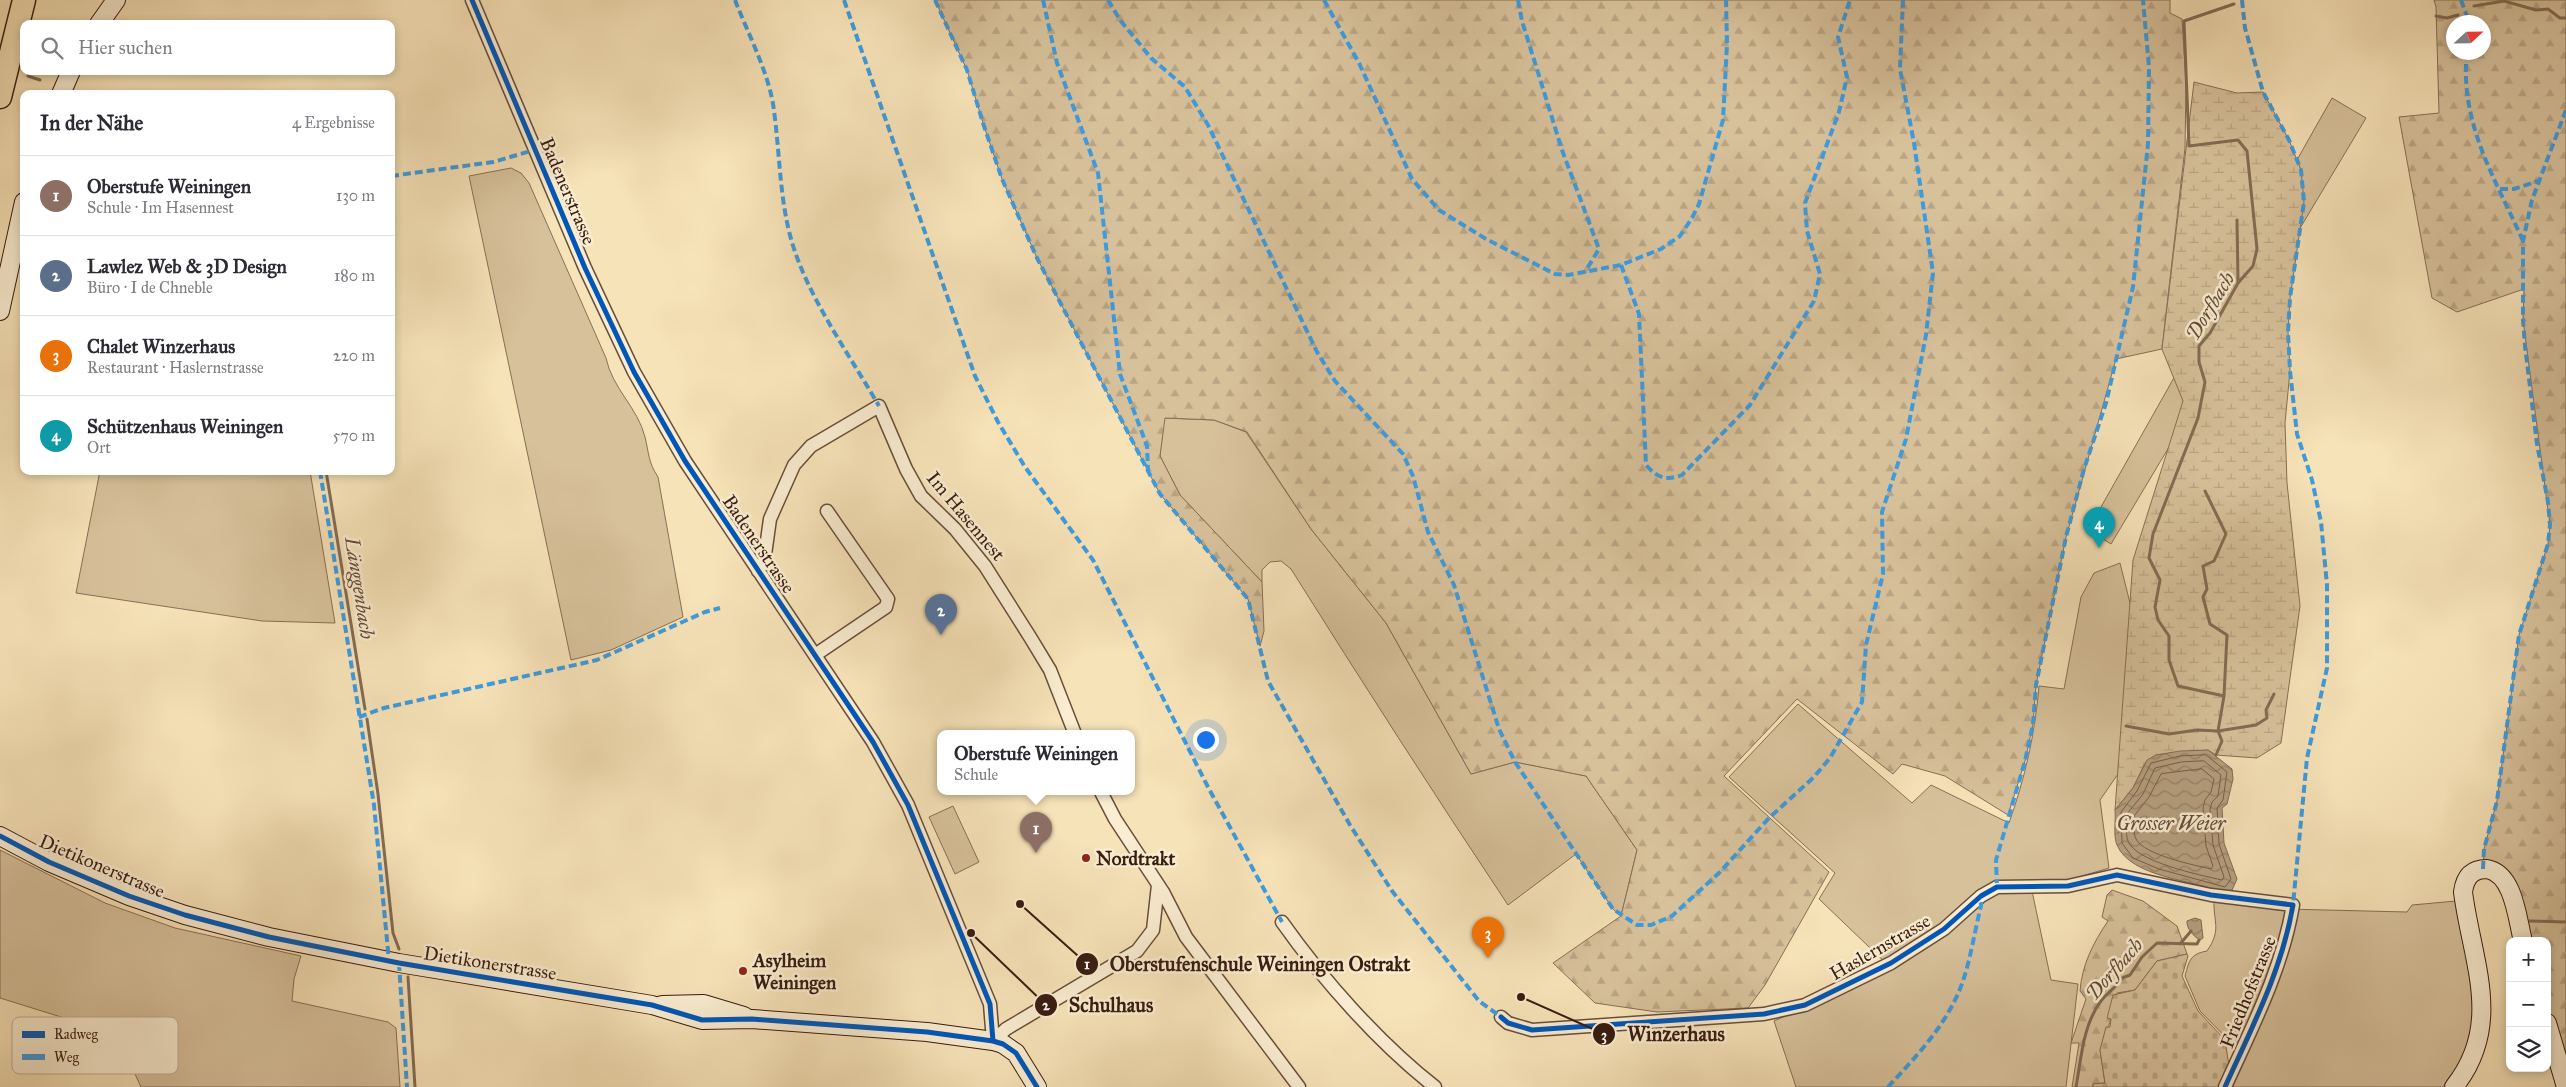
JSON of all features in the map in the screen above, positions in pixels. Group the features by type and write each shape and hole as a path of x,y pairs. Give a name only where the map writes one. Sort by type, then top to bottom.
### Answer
{"highway":[{"path":"0,97 24,0"}],"street":[{"path":"102,20 116,0"},
{"name":"Badenerstrasse","path":"472,0 581,258 634,372 685,461 873,742 908,805 990,1004 993,1041"},
{"path":"63,90 70,75"},
{"path":"0,311 20,220"},
{"name":"Im Hasennest","path":"758,571 764,562 770,519 794,465 811,446 879,406 906,469 921,496 955,529 985,566 1050,670 1073,730"},
{"path":"814,655 886,607 888,600 827,511"},
{"path":"1103,795 1115,819 1158,885 1186,937 1204,964 1299,1087"},
{"name":"Dietikonerstrasse","path":"0,836 48,862 102,886 157,906 241,930 364,957 652,1005 702,1020 752,1018 927,1032 993,1041"},
{"path":"2454,1087 2465,1071 2477,1043 2483,1005 2463,892 2465,882 2472,872 2487,868 2502,877 2509,890 2522,937"},
{"name":"Haslernstrasse","path":"1501,1017 1508,1023 1532,1030 1764,1014 1792,1008 1840,988 1891,963 1944,928 1988,891 2004,885 2068,886 2117,875 2211,895 2292,905"},
{"path":"993,1041 1006,1029 1137,951 1153,930 1158,885"},
{"name":"Friedhofstrasse","path":"2225,1087 2276,973 2289,929 2292,905"},
{"path":"1282,922 1328,981 1402,1059 1435,1087"},
{"path":"2548,1027 2566,1087"},
{"path":"993,1041 1003,1044 1016,1053 1037,1087"}],"green space":[{"path":"935,0 2170,0 2170,13 2182,19 2186,83 2185,148 2162,349 2116,359 2066,537 2036,685 2033,724 2025,761 2008,815 1945,776 1902,764 1893,774 1797,699 1724,776 1829,872 1765,985 1748,1008 1657,1012 1595,1003 1553,963 1621,916 1637,850 1586,776 1515,762 1471,774 1386,623 1311,529 1247,432 1214,420 1165,418 1160,456 1180,495 1262,582 1264,631 1260,646 1248,599 1160,494 1037,258 1002,179 967,70"},
{"path":"2434,0 2566,0 2566,1087 2551,1036 2551,937 2522,937 2511,897 2483,869 2484,849 2497,801 2519,635 2548,544 2550,525 2523,320 2524,289 2457,312 2432,298 2399,117 2439,113 2436,7"},
{"path":"2194,82 2237,93 2263,92 2289,140 2301,170 2304,202 2290,298 2288,332 2290,371 2285,423 2287,483 2300,606 2281,743 2257,758 2216,755 2208,750 2156,755 2145,763 2133,788 2115,810 2133,560 2183,401 2162,349"},
{"path":"2332,98 2366,118 2111,544 2088,530"},
{"path":"511,168 521,173 529,183 606,358 609,369 642,427 651,462 658,477 683,617 611,650 571,660 469,176"},
{"path":"1164,418 1214,420 1246,432 1311,529 1386,623 1471,774 1515,762 1586,776 1637,850 1621,916 1613,909 1576,854 1508,905 1398,738 1291,569 1281,561 1270,562 1262,570 1262,582 1180,495 1160,456"},
{"path":"99,475 311,475 335,623 262,621 76,593"},
{"path":"2120,563 2139,639 2127,761 2100,800 2109,868 2032,891 2051,980 2078,984 2066,1087 1796,1087 1774,1021 1892,969 1819,899 1835,873 1729,777 1798,704 1912,803 1931,785 2009,823 2029,756 2039,686 2064,689 2081,597 2094,573"},
{"path":"953,806 979,862 955,874 929,817"},
{"path":"0,850 105,903 175,928 301,956 294,979 292,1001 388,1022 396,1028 400,1087 141,1087 135,1074 178,1074 178,1017 61,1017 0,998"},
{"path":"2112,890 2143,901 2177,926 2187,954 2157,961 2135,990 2117,993 2108,1018 2111,1019 2100,1050 2105,1083 2093,1084 2093,1087 2072,1087 2079,1043 2071,1043 2086,999 2080,991 2081,981 2089,954 2108,921 2102,917 2107,895"},
{"path":"2214,899 2285,909 2407,912 2412,905 2456,901 2472,973 2473,1020 2469,1043 2459,1065 2444,1087 2232,1087 2244,1056 2200,1011 2185,976 2191,959 2201,952 2207,951 2212,943 2216,931"},
{"path":"2187,954 2182,976 2198,1011 2225,1040 2229,1066 2219,1087 2093,1087 2093,1084 2105,1083 2100,1050 2106,1027 2110,1027 2111,1019 2107,1018 2113,995 2135,990 2157,961"}],"water":[{"name":"Grosser Weier","path":"2208,750 2232,769 2233,779 2227,804 2222,808 2224,843 2237,879 2232,890 2225,893 2149,871 2136,865 2124,856 2117,845 2115,837 2115,810 2133,788 2147,760 2156,755 2180,751"},
{"path":"2195,918 2201,920 2203,938 2200,940 2195,937 2187,924 2187,921"}],"waterway":[{"path":"2474,6 2504,1 2536,10 2548,9 2560,18 2566,18"},
{"name":"Dorfbach","path":"2224,696 2178,686 2169,660 2169,636 2158,620 2155,607 2160,580 2149,558 2153,534 2198,418 2205,382 2199,362 2199,346 2210,333 2238,283 2253,266 2257,249 2247,151 2238,140 2189,146 2184,21 2234,4"},
{"path":"2436,16 2446,18"},
{"path":"28,76 40,80"},
{"path":"2237,220 2238,282"},
{"name":"Länggenbach","path":"327,475 365,709"},
{"path":"2205,491 2226,534 2214,561 2203,566 2207,589 2203,597 2210,624 2227,635 2224,696 2218,731 2222,741 2216,755"},
{"path":"2126,726 2169,734 2197,730 2218,731 2256,725 2267,718 2266,710 2274,694"},
{"path":"367,719 378,794 393,933 399,949"},
{"path":"2530,921 2566,922"},
{"path":"2180,944 2191,931"},
{"name":"Dorfbach","path":"2076,1087 2086,1031 2101,1001 2122,978 2130,975 2142,957 2157,943 2197,944 2199,940"},
{"path":"408,977 415,1087"}],"marked path":[{"path":"735,0 763,69 772,97 784,205 787,223 798,260 815,297 879,406"},
{"path":"844,0 975,376 998,422 1025,467 1093,560 1209,789 1282,922"},
{"path":"935,0 967,70 1002,179 1037,258 1160,494 1248,599 1268,681 1350,825 1392,891 1479,1001 1501,1017"},
{"path":"1043,0 1057,63 1098,173 1120,374 1147,446 1148,470"},
{"path":"1108,0 1120,20 1151,58 1185,87 1208,125 1317,352 1335,381 1403,454 1413,476 1428,532 1454,585 1499,729 1515,762 1613,909 1637,925 1651,925 1672,916 1719,873 1769,818 1814,777 1830,758 1862,702 1866,645 1883,574 1882,512 1906,439 1926,335 1933,273 1914,143 1900,69 1903,0"},
{"path":"1324,0 1359,63 1412,179 1439,210 1486,239 1555,274 1568,275 1621,265 1661,249 1680,236 1692,218 1699,204 1723,120 1727,44 1726,0"},
{"path":"1518,0 1522,21 1562,150 1599,249 1585,272"},
{"path":"1621,265 1639,314 1646,465 1654,473 1662,477 1676,477 1682,475 1750,405 1814,301 1820,274 1807,231 1805,203 1839,112 1847,77 1838,37 1850,0"},
{"path":"1997,887 1996,860 2025,761 2033,724 2036,685 2066,537 2084,469 2106,403 2133,287 2148,144 2149,67 2143,0"},
{"path":"2242,0 2245,28 2263,92 2289,140 2301,170 2304,202 2290,298 2288,332 2290,371 2297,434 2312,480 2321,522 2327,585 2327,668 2307,758 2293,905"},
{"path":"2461,0 2466,15"},
{"path":"2467,60 2466,78 2474,127 2491,173 2523,241"},
{"path":"2483,869 2484,849 2497,801 2519,635 2548,544 2550,525 2548,502 2537,444 2525,346 2523,320 2523,241 2532,200 2566,110"},
{"path":"395,175 493,162 534,150"},
{"path":"2500,189 2514,189 2538,181"},
{"path":"321,475 374,805 389,961"},
{"path":"359,717 384,708 597,660 705,612 720,608"},
{"path":"1888,1087 1932,1036 1954,1002 1967,967 1981,906 1981,896"},
{"path":"399,963 407,1087"}],"cycle path":[{"path":"472,0 585,268 634,372 685,461 873,742 908,805 990,1004 993,1041"},
{"path":"0,836 49,862 129,896 185,915 269,937 399,963 652,1005 702,1020 752,1019 927,1032 993,1041 1003,1044 1016,1053 1037,1087"},
{"path":"1501,1017 1508,1023 1532,1030 1764,1014 1805,1005 1891,963 1944,929 1981,896 1997,887 2068,886 2117,875 2211,895 2293,905 2282,952 2274,975 2225,1087"}],"place":[{"name":"Schützenhaus Weiningen","path":"2099,548"},
{"name":"Lawlez Web & 3D Design","path":"941,635"},
{"name":"Oberstufe Weiningen","path":"1036,853"},
{"name":"Nordtrakt","path":"1086,858"},
{"name":"Oberstufenschule Weiningen Ostrakt","path":"1020,904"},
{"name":"Schulhaus","path":"971,933"},
{"name":"Chalet Winzerhaus","path":"1488,958"},
{"name":"Asylheim Weiningen","path":"743,971"},
{"name":"Winzerhaus","path":"1521,997"}]}
